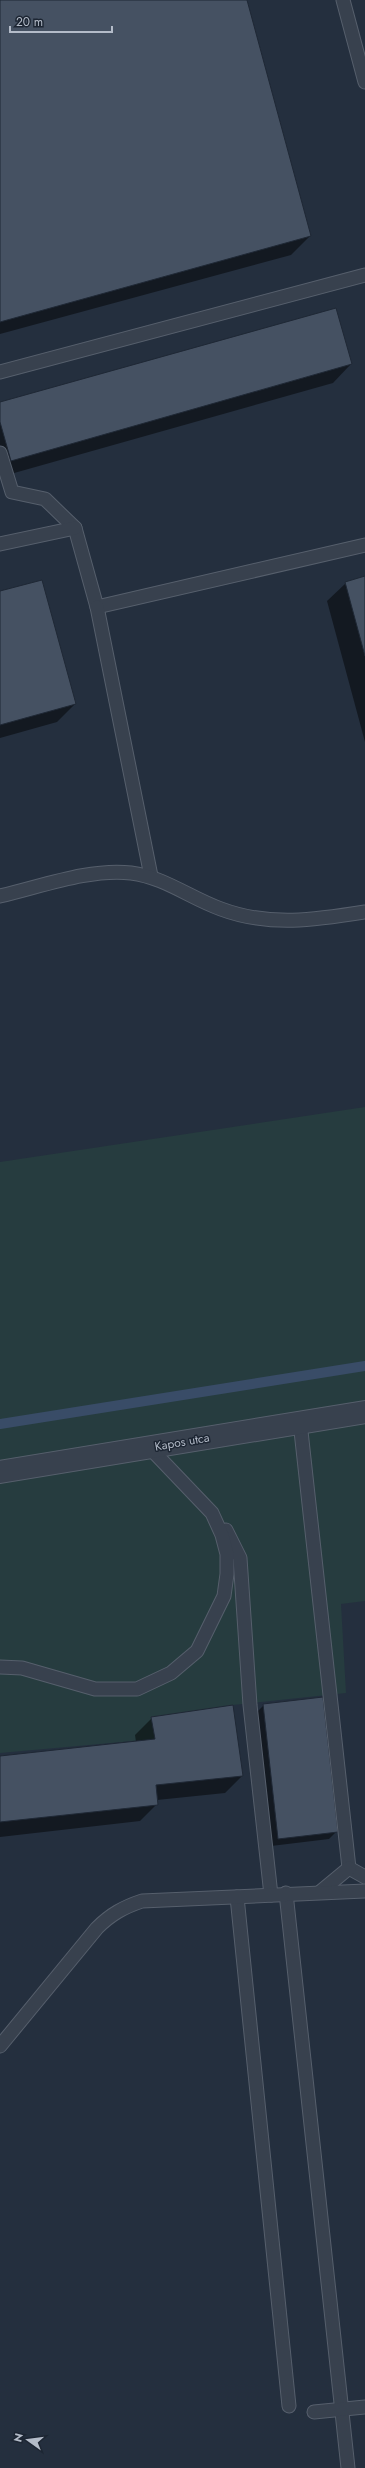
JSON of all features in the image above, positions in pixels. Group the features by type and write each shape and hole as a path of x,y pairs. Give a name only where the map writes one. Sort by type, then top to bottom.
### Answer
{"street":[{"name":"Kapos utca","path":"0,1472 365,1412"}],"lane":[{"path":"343,0 365,82"},
{"path":"0,372 365,275"},
{"path":"0,453 12,492 45,499 75,528 97,607 151,876"},
{"path":"0,544 75,528"},
{"path":"97,607 365,545"},
{"path":"0,896 100,873 130,872 151,876 221,910 261,919 309,921 365,912"},
{"path":"300,1422 349,1868"},
{"path":"149,1447 212,1513 230,1535 240,1558 250,1705 270,1895"},
{"path":"0,1667 22,1668 95,1689 137,1689 171,1673 197,1651 224,1596 227,1574 227,1554 222,1534 212,1513"},
{"path":"349,1868 365,1877"},
{"path":"320,1892 349,1868"},
{"path":"0,2046 110,1914 142,1901 365,1891"},
{"path":"286,1894 348,2468"},
{"path":"237,1897 289,2406"},
{"path":"314,2412 365,2407"}],"green space":[{"path":"365,1107 365,1601 341,1604 346,1693 233,1705 152,1717 155,1739 0,1753 0,1162"}],"building":[{"path":"0,0 247,0 311,236 0,322"},
{"path":"336,308 352,364 11,461 0,422 0,402"},
{"path":"365,576 365,656 345,582"},
{"path":"42,580 76,704 0,725 0,591"},
{"path":"323,1697 338,1832 278,1839 263,1704"},
{"path":"233,1705 243,1776 156,1785 158,1805 0,1822 0,1756 155,1739 151,1717"}],"waterway":[{"path":"0,1424 365,1366"}]}
